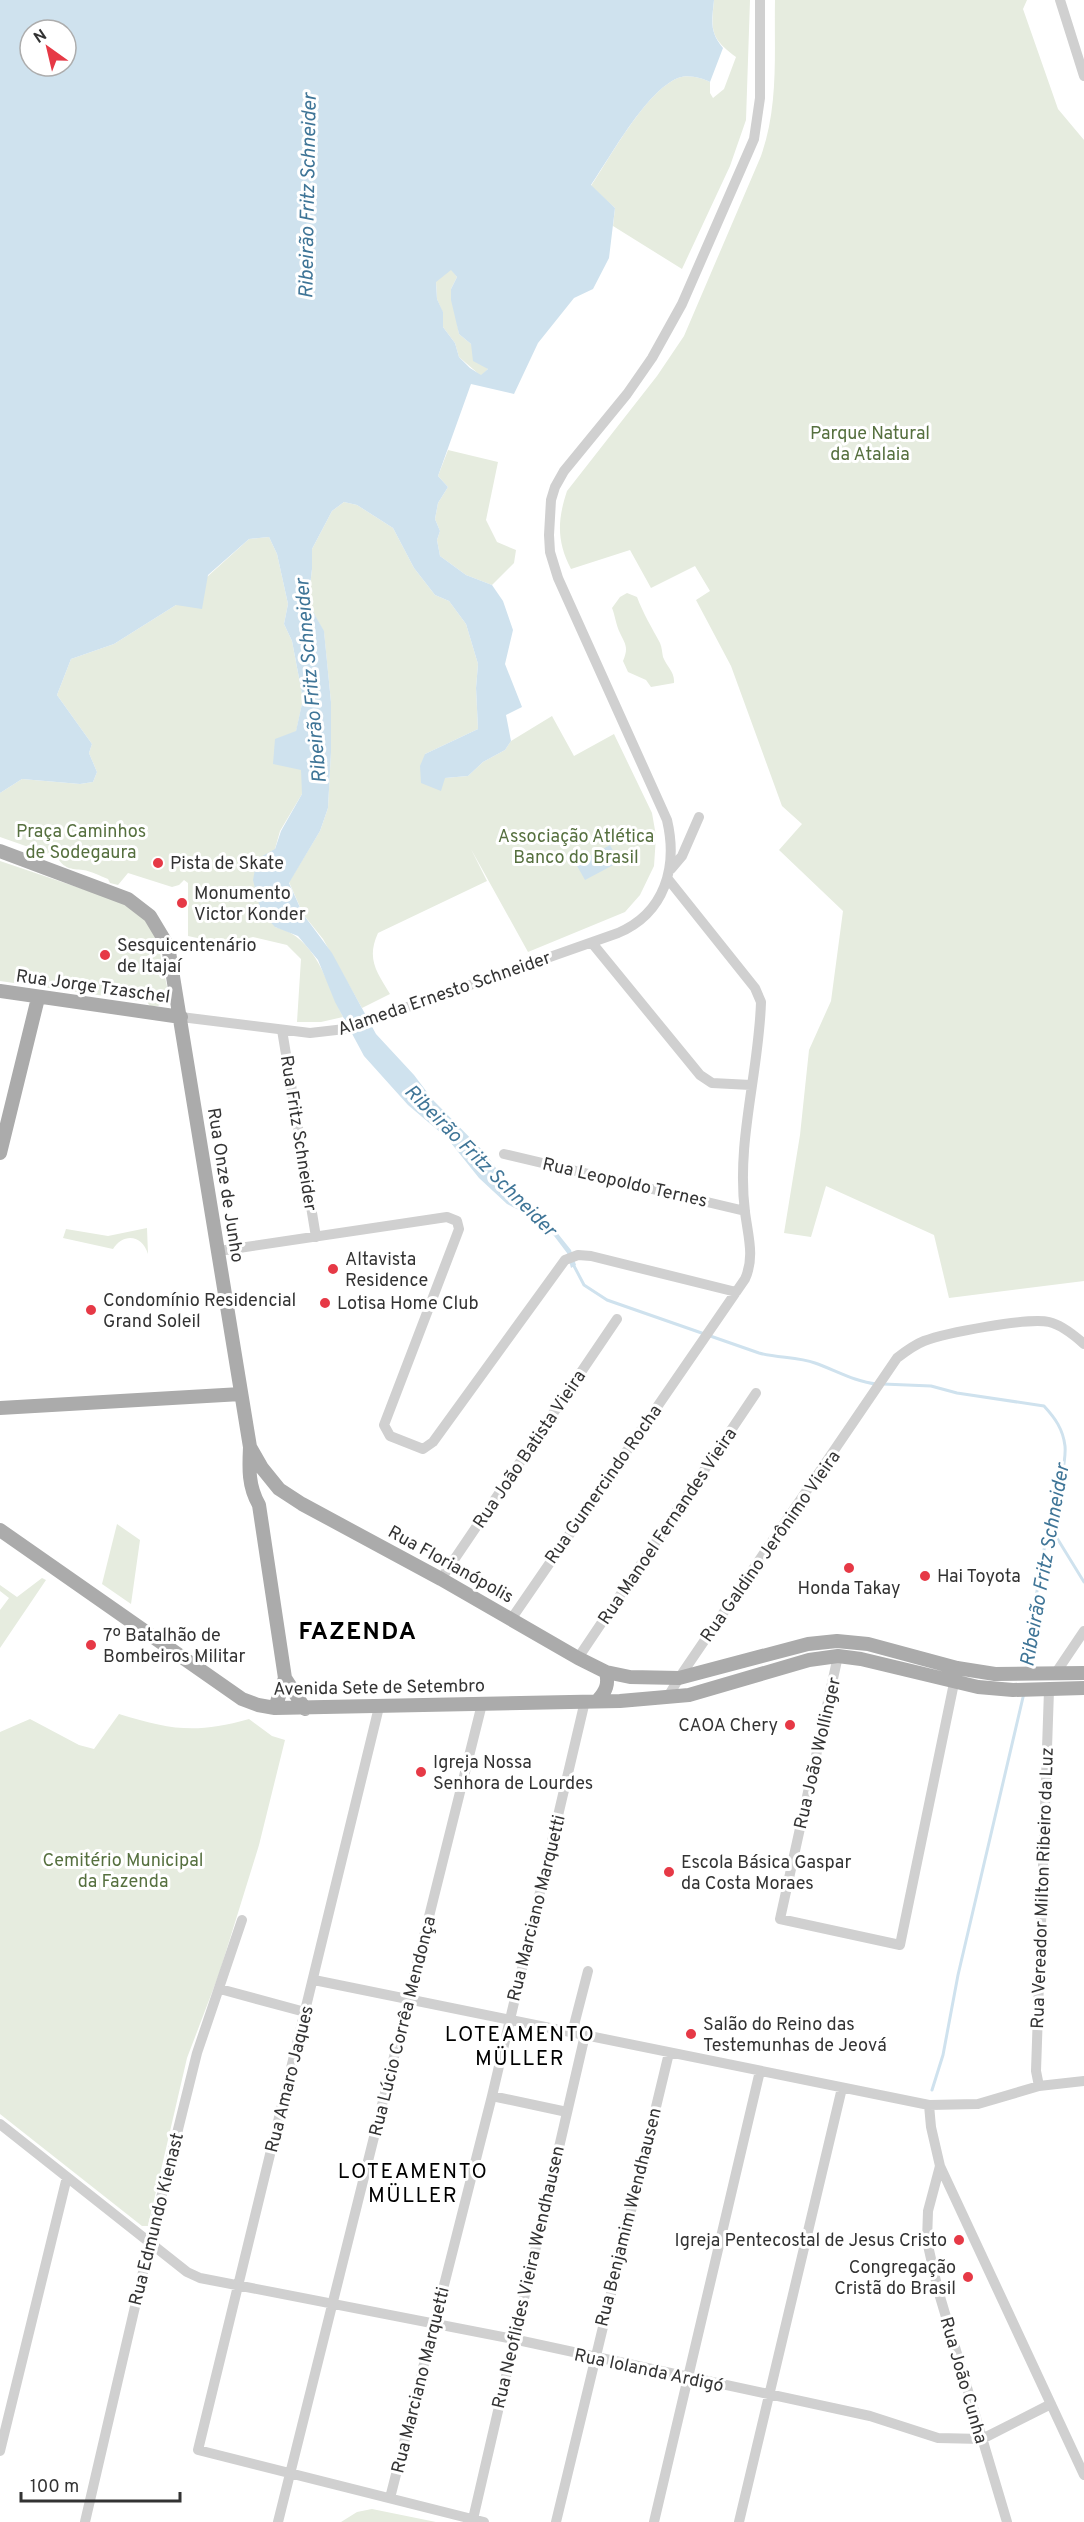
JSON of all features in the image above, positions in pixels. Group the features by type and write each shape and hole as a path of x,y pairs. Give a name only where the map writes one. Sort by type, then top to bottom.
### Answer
{"main road":[{"name":"Rua Onze de Junho","path":"0,851 114,893 139,906 159,928 168,945 250,1448 248,1471 253,1495 259,1505 285,1678 305,1709"},
{"name":"Rua Jorge Tzaschel","path":"0,991 181,1017"},
{"path":"0,1153 38,998"},
{"path":"0,1408 241,1394"},
{"name":"Rua Florianópolis","path":"250,1448 279,1489 302,1504 606,1672 630,1677 679,1678 808,1644 837,1641 868,1644 957,1668 1016,1675 1084,1673"},
{"path":"259,1505 262,1495 279,1489"},
{"name":"Avenida Sete de Setembro","path":"0,1530 242,1699 258,1706 305,1709 620,1701 709,1690 809,1660 838,1656 861,1659 954,1683 1013,1690 1084,1688"},
{"path":"592,1701 607,1687 606,1672"},
{"name":"Rua Onze de Junho","path":"275,1708 285,1678"}],"street":[{"path":"669,874 672,847 667,820 558,578 550,552 549,516 555,487 564,471 627,394 665,335 706,251 754,139 760,98 760,0"},
{"path":"1060,0 1084,76"},
{"name":"Alameda Ernesto Schneider","path":"181,1017 321,1033 345,1029 592,943 630,928 657,902 669,874 682,856 699,817"},
{"name":"Rua Gumercindo Rocha","path":"512,1618 745,1279 752,1259 745,1210 744,1164 760,1008 759,994 669,874"},
{"path":"592,943 700,1075 712,1083 752,1085"},
{"name":"Rua Fritz Schneider","path":"282,1030 316,1237"},
{"name":"Rua Leopoldo Ternes","path":"504,1154 745,1210"},
{"path":"219,1251 447,1217 457,1221 459,1228 456,1237 384,1425 390,1436 423,1449 565,1260 578,1255 591,1256 736,1292"},
{"name":"Rua João Batista Vieira","path":"441,1579 617,1319"},
{"name":"Rua Galdino Jerônimo Vieira","path":"669,1695 897,1358 909,1348 946,1334 1029,1322 1047,1321 1061,1327 1084,1344"},
{"name":"Rua Manoel Fernandes Vieira","path":"578,1658 756,1393"},
{"path":"1055,1674 1084,1631"},
{"name":"Rua João Wollinger","path":"838,1656 780,1919 900,1945 954,1683"},
{"name":"Rua Vereador Milton Ribeiro da Luz","path":"1039,2086 1036,2071 1044,1690"},
{"name":"Rua Marciano Marquetti","path":"390,2498 492,2096 509,2019 592,1701"},
{"name":"Rua Lúcio Corrêa Mendonça","path":"278,2522 482,1704"},
{"name":"Rua Amaro Jaques","path":"290,2473 198,2450 379,1707"},
{"name":"Rua Edmundo Kienast","path":"85,2522 150,2242 197,2053 242,1920"},
{"path":"572,2033 588,1971"},
{"path":"314,1980 929,2105 978,2104 1039,2086 1084,2081"},
{"path":"220,1989 305,2012"},
{"name":"Rua Neoflides Vieira Wendhausen","path":"473,2519 585,2035"},
{"name":"Rua Benjamim Wendhausen","path":"556,2522 593,2359 669,2052"},
{"path":"654,2522 760,2071"},
{"path":"739,2522 842,2088"},
{"path":"492,2096 567,2112"},
{"path":"929,2105 931,2127 940,2166 1084,2475"},
{"name":"Rua Iolanda Ardigó","path":"0,2124 194,2276 434,2326 513,2339 593,2359 870,2416 938,2438 982,2439 1051,2404"},
{"name":"Rua João Cunha","path":"940,2166 928,2211 927,2241 938,2290 1007,2522"},
{"path":"0,2451 67,2176"},
{"path":"290,2473 484,2522"}],"green space":[{"path":"714,0 750,0 746,120 730,166 682,269 613,226 615,208 591,186 630,126 666,85 678,78 690,76 710,82 710,93 713,98 724,89 736,57 721,44 714,33"},
{"name":"Parque Natural da Atalaia","path":"775,0 1027,0 1023,9 1058,109 1084,140 1084,1281 949,1298 934,1235 826,1186 811,1237 784,1233 800,1135 809,1050 831,1001 843,911 779,850 802,824 782,806 731,666 696,600 710,591 695,566 651,588 630,550 571,569 563,550 560,522 567,491 657,376 684,336 761,156 771,118 773,98"},
{"path":"451,269 457,277 451,289 459,334 471,344 488,369 481,376 459,357 455,343 443,327 443,313 437,299 436,281"},
{"path":"448,450 498,462 486,520 497,542 516,550 514,563 492,585 466,575 440,556 437,540 440,531 435,519 438,503 448,487 438,476"},
{"name":"Associação Atlética Banco do Brasil","path":"344,502 357,505 393,528 414,568 435,595 449,601 466,624 478,664 476,688 478,729 425,754 445,778 468,776 483,762 505,750 511,741 552,716 574,756 614,734 652,813 656,836 654,866 640,895 625,912 528,952 471,849 487,881 378,933 373,958 377,972 390,994 362,1008 323,939 303,914 289,882 320,831 328,808 331,702 324,632 308,603 312,549 332,511"},
{"name":"Praça Caminhos de Sodegaura","path":"269,537 277,554 288,604 284,624 292,641 303,699 296,732 302,770 302,794 280,831 275,849 275,927 301,940 325,976 343,1017 321,1022 297,1022 301,959 287,945 253,937 241,940 211,941 188,936 188,883 184,880 172,887 128,873 118,885 92,872 68,868 57,857 0,837 0,793 22,779 80,784 93,782 97,772 89,753 92,744 57,695 71,659 114,644 176,605 249,539"},
{"path":"627,593 637,597 660,643 674,683 651,687 646,680 628,672 623,661 626,646 612,608 620,597"},
{"path":"0,861 127,904 145,919 157,939 169,996 167,1000 158,1006 150,1006 147,1002 0,981"},
{"path":"147,1228 148,1254 137,1239 132,1238 122,1240 113,1249 63,1238 66,1229 108,1236"},
{"path":"117,1524 140,1540 131,1604 102,1584"},
{"path":"42,1578 46,1580 0,1648 0,1610 9,1598 0,1591 0,1585 17,1597"},
{"name":"Cemitério Municipal da Fazenda","path":"119,1714 154,1724 184,1728 214,1727 249,1719 272,1736 285,1740 259,1845 219,1974 187,2058 148,2226 142,2226 0,2114 0,1732 30,1719 79,1745 94,1749"},
{"path":"372,2509 436,2522 341,2522 357,2512"}],"water":[{"path":"0,0 714,0 713,31 723,48 710,82 686,76 666,85 642,110 591,185 615,208 609,258 593,289 574,298 538,343 514,394 471,384 438,476 448,487 438,503 435,519 440,531 437,540 440,556 466,575 492,585 503,601 513,630 505,664 522,707 506,715 511,741 505,750 483,762 468,776 445,778 441,791 421,783 420,766 425,754 478,729 476,688 478,664 466,624 449,601 435,595 414,568 393,528 357,505 344,502 332,511 312,549 308,603 324,631 331,702 328,808 320,831 289,883 303,914 332,953 376,1034 414,1075 433,1100 484,1152 514,1192 547,1220 571,1250 576,1265 571,1268 567,1253 545,1224 507,1204 479,1178 447,1138 408,1105 364,1056 335,1002 318,960 298,936 275,927 261,912 253,880 257,859 275,849 281,831 302,794 301,770 273,764 275,739 296,731 303,699 292,641 284,624 288,604 277,554 269,537 249,539 208,575 202,609 176,605 114,644 71,659 57,695 92,744 89,753 97,772 93,782 80,784 22,779 0,793","holes":["451,270 457,277 451,289 451,300 459,334 471,344 473,361 488,369 481,375 459,357 455,343 443,327 443,312 437,299 436,282"]},
{"path":"610,845 619,862 585,880 576,864"}],"waterway":[{"name":"Ribeirão Fritz Schneider","path":"573,1264 584,1285 607,1300 759,1353 808,1361 853,1378 877,1384"},
{"name":"Ribeirão Fritz Schneider","path":"883,1384 931,1386 957,1393 1044,1406 1055,1419 1064,1440 1065,1456 1041,1565 1027,1668"},
{"path":"1049,1525 1084,1582"},
{"name":"Ribeirão Fritz Schneider","path":"932,2090 943,2055 958,1975 1024,1693"}],"place":[{"name":"Pista de Skate","path":"158,863"},
{"name":"Monumento Victor Konder","path":"182,903"},
{"name":"Sesquicentenário de Itajaí","path":"105,955"},
{"name":"Altavista Residence","path":"333,1269"},
{"name":"Lotisa Home Club","path":"325,1303"},
{"name":"Condomínio Residencial Grand Soleil","path":"91,1310"},
{"name":"Honda Takay","path":"849,1568"},
{"name":"Hai Toyota","path":"925,1576"},
{"name":"7º Batalhão de Bombeiros Militar","path":"91,1645"},
{"name":"CAOA Chery","path":"790,1725"},
{"name":"Igreja Nossa Senhora de Lourdes","path":"421,1772"},
{"name":"Escola Básica Gaspar da Costa Moraes","path":"669,1872"},
{"name":"Salão do Reino das Testemunhas de Jeová","path":"691,2034"},
{"name":"Igreja Pentecostal de Jesus Cristo","path":"959,2240"},
{"name":"Congregação Cristã do Brasil","path":"968,2277"}],"district":[{"name":"FAZENDA","path":"358,1631"},
{"name":"LOTEAMENTO MÜLLER","path":"520,2046"},
{"name":"LOTEAMENTO MÜLLER","path":"413,2183"}]}
